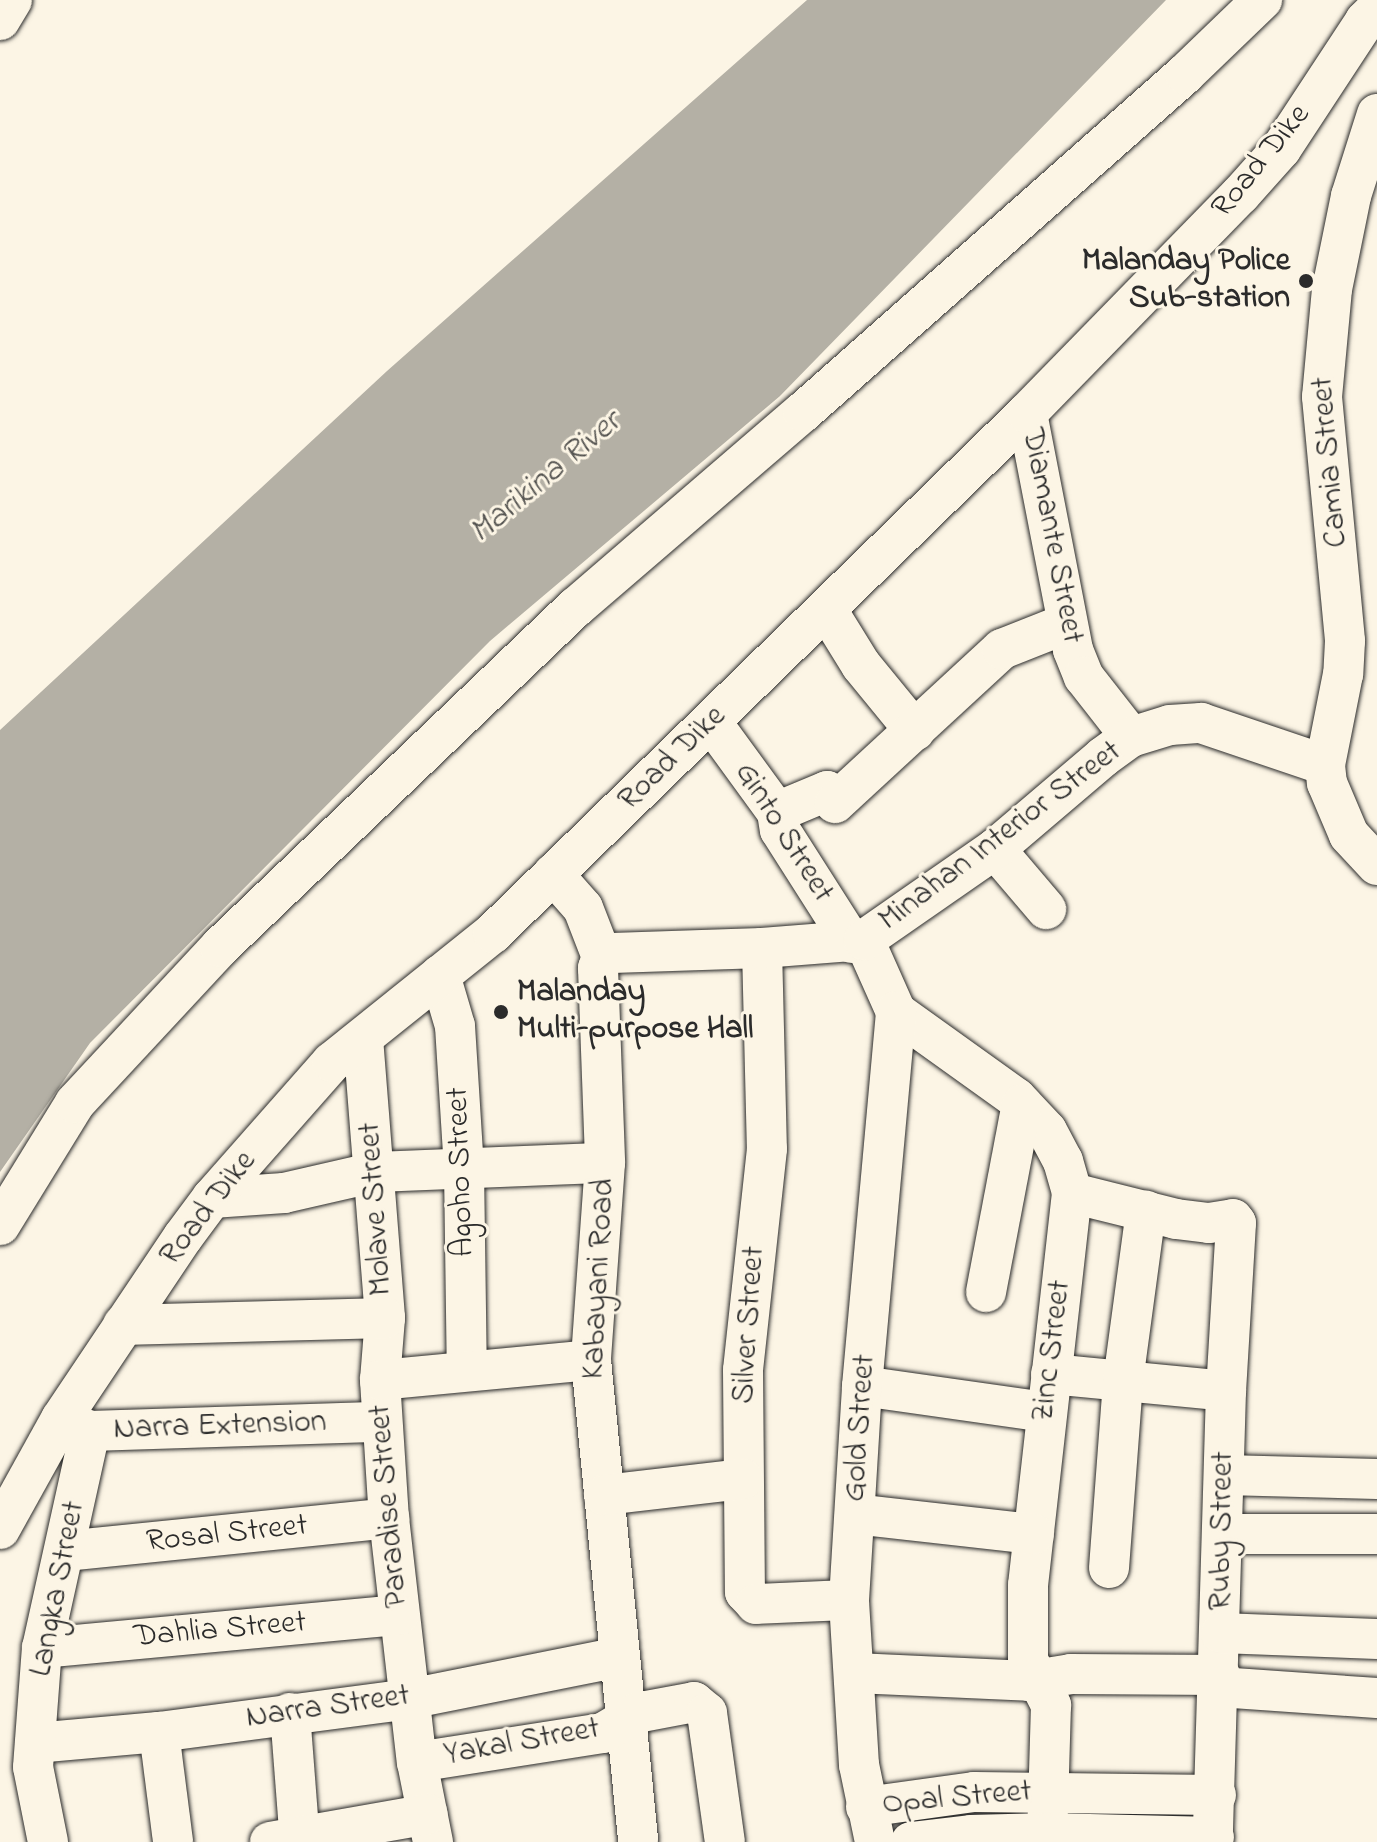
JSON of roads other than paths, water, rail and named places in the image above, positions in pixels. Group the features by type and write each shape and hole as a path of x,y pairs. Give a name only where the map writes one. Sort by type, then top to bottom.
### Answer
{"street":[{"path":"0,20 12,0"},
{"path":"0,1225 75,1103 220,947 576,607 815,401 1173,84 1262,0"},
{"name":"Road Dike","path":"0,1529 76,1425 123,1325 212,1198 332,1062 493,933 1027,413 1281,149 1365,21 1377,9"},
{"name":"Camia Street","path":"1325,765 1343,674 1345,641 1322,397 1326,325 1359,244 1351,196 1377,114"},
{"name":"Diamante Street","path":"1027,413 1065,624 1084,677 1131,737"},
{"path":"827,610 861,665 915,731"},
{"path":"777,812 827,791 835,803 1002,649 1065,624"},
{"name":"Ginto Street","path":"712,723 777,812 780,830 858,942"},
{"name":"Minahan Interior Street","path":"602,957 612,953 858,942 995,849 1131,737 1170,725 1201,723 1325,765"},
{"path":"1325,765 1332,802 1340,819 1354,842 1377,865"},
{"path":"995,849 1046,909"},
{"name":"Kabayani Road","path":"553,874 583,908 602,957 598,968 605,1163 591,1360 638,1842"},
{"path":"858,942 896,1012"},
{"name":"Silver Street","path":"762,948 767,1149 743,1370 745,1592 748,1599 756,1604 849,1600"},
{"name":"Agoho Street","path":"440,975 455,1026 464,1168 467,1371"},
{"name":"Zinc Street","path":"896,1012 961,1056 1022,1104 1047,1131 1063,1161 1072,1193 1028,1585 1028,1660 1051,1705 1047,1838"},
{"name":"Gold Street","path":"870,1824 859,1765 849,1600 862,1386 896,1012"},
{"name":"Molave Street","path":"363,1038 376,1172 385,1318 380,1380"},
{"path":"986,1292 1022,1104"},
{"path":"212,1198 284,1193 376,1172 605,1163"},
{"path":"1072,1193 1146,1211 1123,1381 1109,1568"},
{"name":"Ruby Street","path":"1146,1211 1187,1220 1235,1221 1226,1391 1214,1840"},
{"path":"123,1325 385,1318"},
{"name":"Paradise Street","path":"430,1828 417,1762 398,1615 380,1380 591,1360"},
{"path":"862,1386 1048,1393 1123,1381 1226,1391"},
{"name":"Narra Extension","path":"76,1425 381,1422"},
{"name":"Langka Street","path":"48,1842 33,1767 42,1648 65,1551 76,1425"},
{"path":"1225,1475 1377,1479"},
{"path":"604,1495 743,1479"},
{"path":"855,1514 1034,1534"},
{"name":"Rosal Street","path":"65,1551 389,1518"},
{"path":"1223,1534 1377,1534"},
{"name":"Dahlia Street","path":"42,1648 398,1615"},
{"path":"1221,1633 1377,1639"},
{"name":"Narra Street","path":"35,1743 159,1732 409,1699 619,1657"},
{"path":"855,1673 1029,1681 1071,1674 1219,1681 1377,1698"},
{"name":"Yakal Street","path":"417,1762 603,1733 651,1710 694,1702 707,1713 725,1842"},
{"path":"290,1713 290,1840 430,1828"},
{"path":"159,1732 173,1842"},
{"name":"Opal Street","path":"870,1824 974,1792 1216,1795"},
{"path":"911,1842 1047,1838 1214,1840"}],"water":[{"name":"Marikina River","path":"807,0 1166,0 780,396 490,641 90,1043 0,1172 0,730 387,371"}],"place":[{"name":"Malanday Police Sub-station","path":"1306,281"},
{"name":"Malanday Multi-purpose Hall","path":"501,1012"}]}
